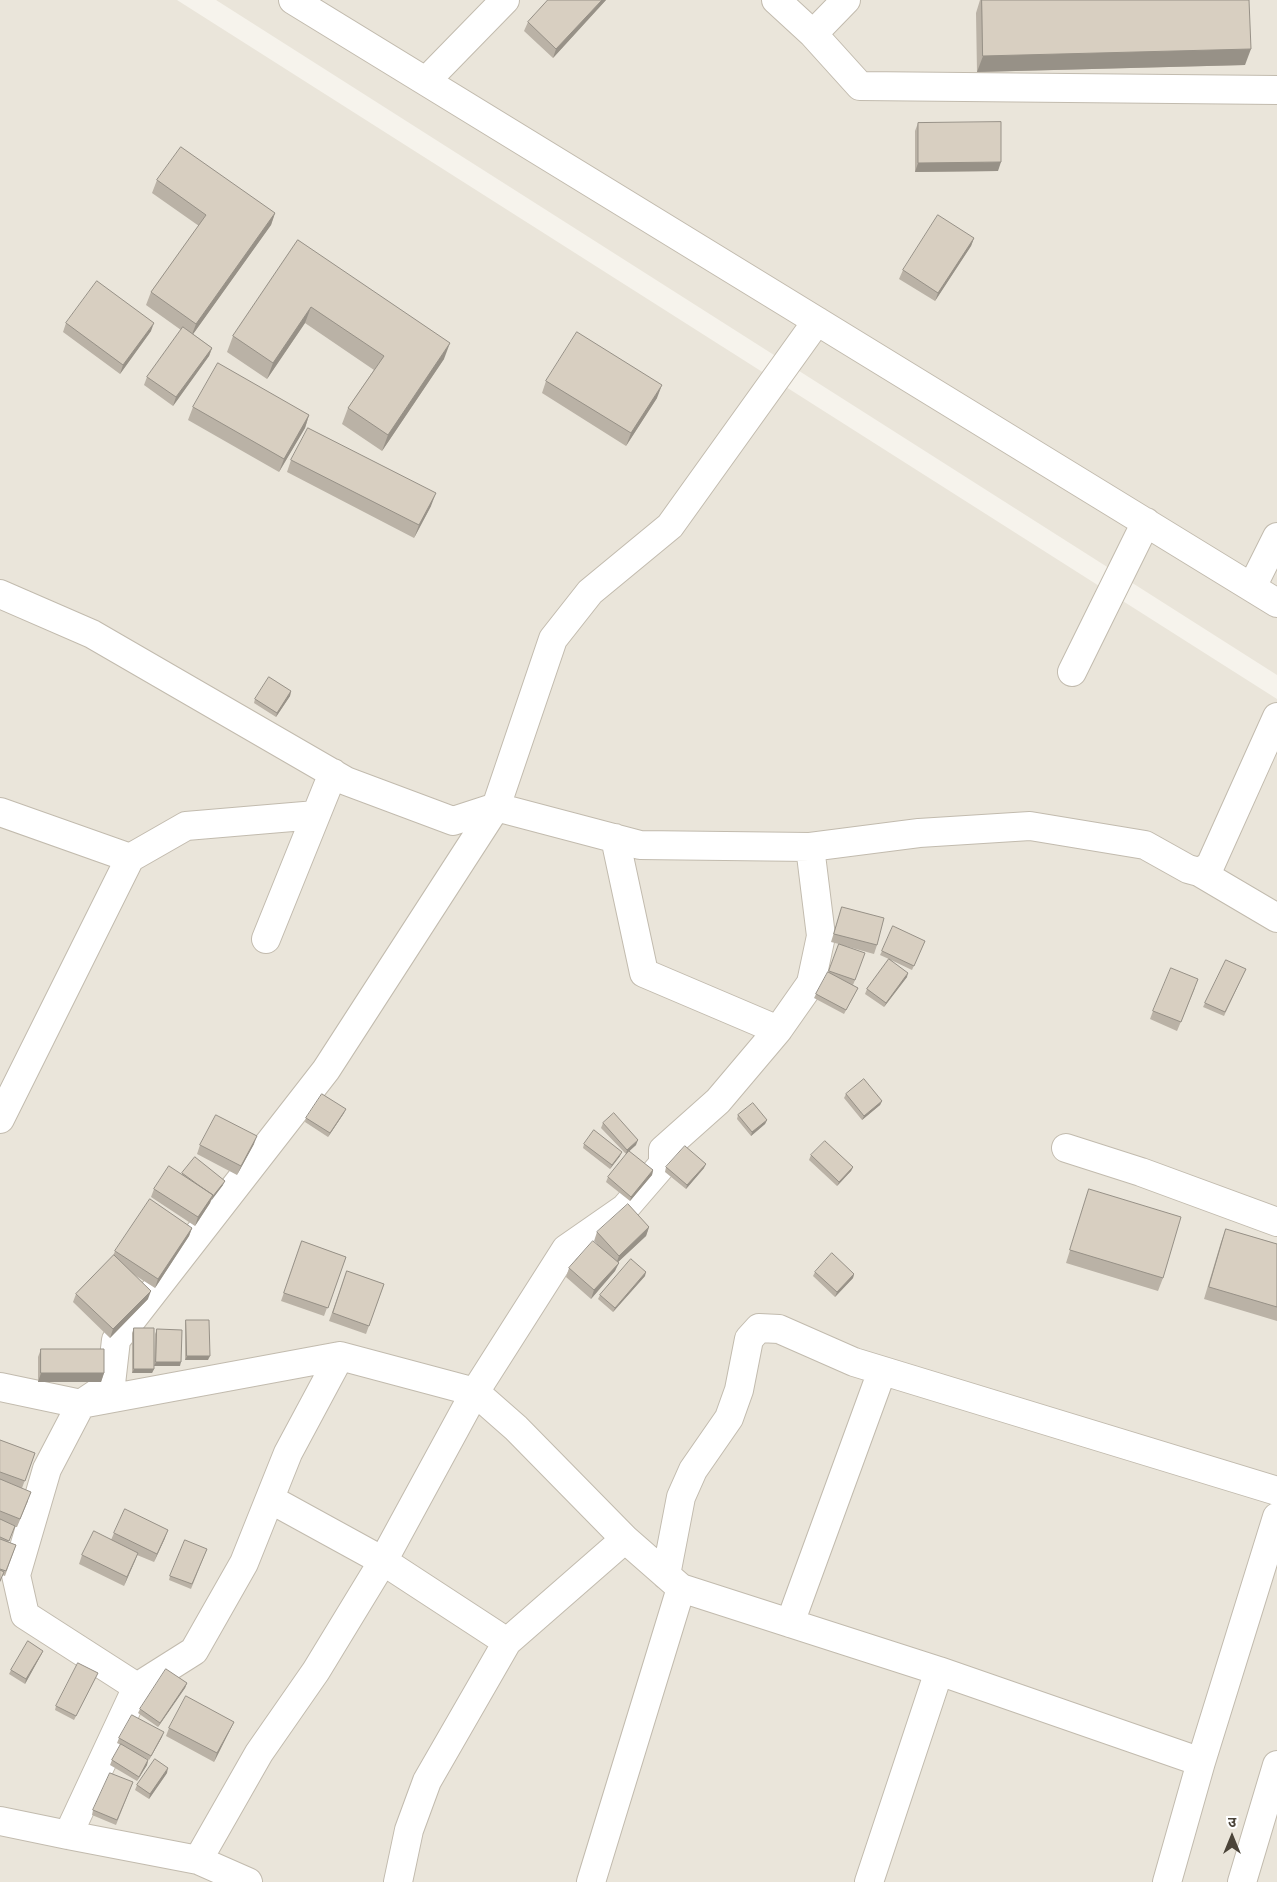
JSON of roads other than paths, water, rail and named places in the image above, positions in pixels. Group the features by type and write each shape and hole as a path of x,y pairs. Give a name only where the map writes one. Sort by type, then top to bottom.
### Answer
{"street":[{"path":"293,0 1277,603"},
{"path":"426,81 505,0"},
{"path":"776,0 813,34 860,86 1277,90"},
{"path":"813,34 846,0"},
{"path":"137,1687 25,1615 16,1575 47,1469 81,1404 111,1384 116,1340 326,1070 496,807 553,639 590,592 670,526 817,321"},
{"path":"1072,672 1146,522"},
{"path":"1252,587 1277,537"},
{"path":"0,594 92,634 346,781 453,821 496,807 640,845 810,847 919,833 1030,826 1145,846 1188,869 1199,872 1277,918"},
{"path":"1199,872 1210,866 1277,717"},
{"path":"266,939 333,773"},
{"path":"0,812 130,858"},
{"path":"5,1109 130,858 186,826 316,815"},
{"path":"615,838 644,973 778,1030"},
{"path":"207,1864 259,1754 316,1671 395,1569 475,1392 566,1249 625,1208 663,1164 663,1150 718,1101 778,1030 811,983 821,936 810,847"},
{"path":"1066,1148 1141,1172 1277,1222"},
{"path":"591,1882 673,1581 681,1497 694,1470 729,1418 739,1390 749,1339 759,1328 778,1329 854,1362 1277,1491"},
{"path":"68,1835 137,1687 194,1651 244,1564 288,1453 340,1356"},
{"path":"0,1387 81,1404 340,1356 475,1392 522,1434 625,1539 673,1581 790,1623 939,1671 1201,1762"},
{"path":"790,1623 882,1371"},
{"path":"270,1499 395,1569 508,1642"},
{"path":"1167,1882 1201,1762 1277,1517"},
{"path":"398,1882 410,1830 427,1781 508,1642 625,1539"},
{"path":"869,1882 939,1671"},
{"path":"1242,1882 1277,1765"},
{"path":"8,1822 207,1864 245,1881"}]}
